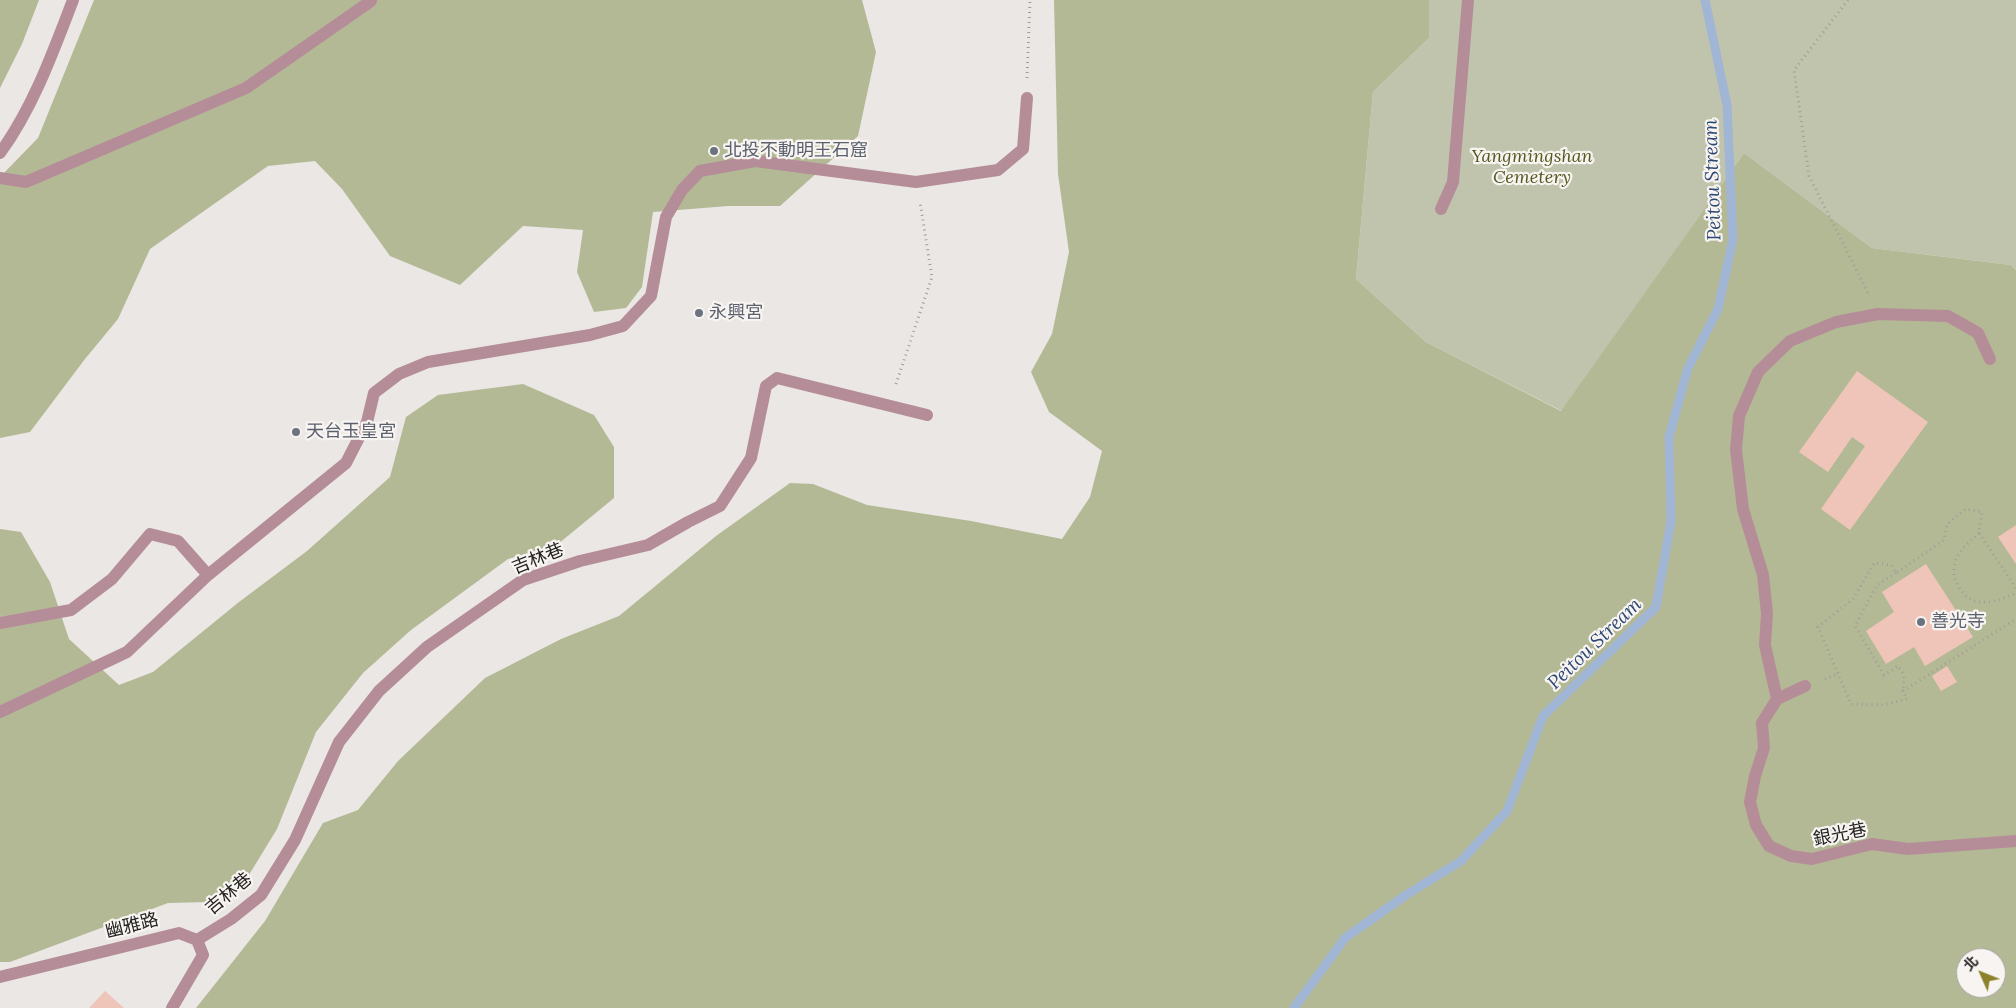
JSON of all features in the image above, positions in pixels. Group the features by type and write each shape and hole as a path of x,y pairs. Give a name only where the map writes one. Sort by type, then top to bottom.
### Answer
{"street":[{"path":"0,153 18,125 54,51 73,0"},
{"path":"1441,209 1454,182 1468,0"},
{"path":"0,178 26,182 246,88 371,1"},
{"path":"0,712 127,652 208,575 346,463 367,422 374,393 398,374 428,362 590,335 623,326 651,296 666,217 682,190 700,171 755,161 916,182 998,170 1023,149 1027,98"},
{"path":"1805,686 1776,700 1766,645 1767,613 1763,574 1743,509 1736,450 1739,416 1758,372 1790,341 1836,322 1878,314 1948,316 1978,333 1990,359"},
{"name":"吉林巷","path":"197,940 230,919 261,895 295,840 339,742 379,690 427,647 523,580 580,561 648,545 720,506 752,458 766,386 777,378 927,415"},
{"path":"0,623 71,610 112,579 150,534 178,541 208,575"},
{"name":"銀光巷","path":"1776,700 1762,723 1764,748 1755,776 1750,802 1756,825 1769,846 1791,856 1812,859 1872,844 1908,849 2016,841"},
{"name":"幽雅路","path":"0,977 179,933 197,940"},
{"path":"172,1008 203,955 197,940"}],"path":[{"path":"1027,98 1030,0"},
{"path":"1848,0 1794,70 1809,176 1878,314"},
{"path":"888,405 932,276 916,182"},
{"path":"1896,573 1890,564 1874,563 1854,598 1818,627 1851,704 1883,705 1907,699 1904,690 1904,676 1898,666 1884,674 1855,626 1877,585 1896,573 1944,540 1947,524 1966,510 1982,512 1979,532 1964,547 1955,561 1954,578 1963,592 1973,602 1986,603 2002,600 2016,592"},
{"path":"1979,532 2016,588"},
{"path":"1904,690 2016,619"}],"green space":[{"path":"0,0 39,0 22,44 0,88"},
{"path":"94,0 862,0 876,52 858,136 780,206 728,206 653,212 642,287 626,308 594,312 577,272 583,230 523,226 460,285 390,256 342,189 315,161 268,166 150,249 118,319 30,432 0,438 0,177 38,138"},
{"path":"1054,0 1429,0 1429,38 1373,92 1356,279 1426,342 1561,411 1744,153 1872,248 2011,265 2016,270 2016,1008 196,1008 265,921 323,823 358,810 398,761 485,678 561,639 619,616 716,536 790,483 813,484 867,505 971,521 1062,539 1090,497 1102,451 1049,412 1031,372 1052,334 1069,252 1058,174"},
{"name":"Yangmingshan Cemetery","path":"1429,0 2016,0 2016,270 2011,265 1872,248 1744,153 1562,411 1426,342 1356,279 1373,92 1429,38"},
{"path":"523,384 594,415 614,447 614,498 558,544 508,559 411,630 363,673 316,732 277,829 244,883 208,902 168,903 10,962 0,962 0,529 21,532 50,582 69,639 119,685 153,672 239,602 307,551 390,477 406,417 438,395"}],"building":[{"path":"1857,371 1928,422 1850,530 1821,509 1865,446 1852,437 1828,472 1799,452"},
{"path":"2016,525 2016,564 1998,537"},
{"name":"善光寺","path":"1926,564 1973,637 1925,666 1914,647 1886,664 1866,631 1894,612 1882,592"},
{"path":"1947,666 1957,682 1941,691 1932,676"},
{"path":"105,991 124,1008 89,1008"}],"waterway":[{"name":"Peitou Stream","path":"1294,1008 1345,938 1406,895 1461,861 1507,811 1543,716 1656,607 1671,521 1669,437 1688,368 1718,309 1733,239 1727,105 1705,0"}],"place":[{"name":"北投不動明王石窟","path":"714,151"},
{"name":"永興宮","path":"699,313"},
{"name":"天台玉皇宮","path":"296,432"},
{"name":"善光寺","path":"1921,622"}]}
